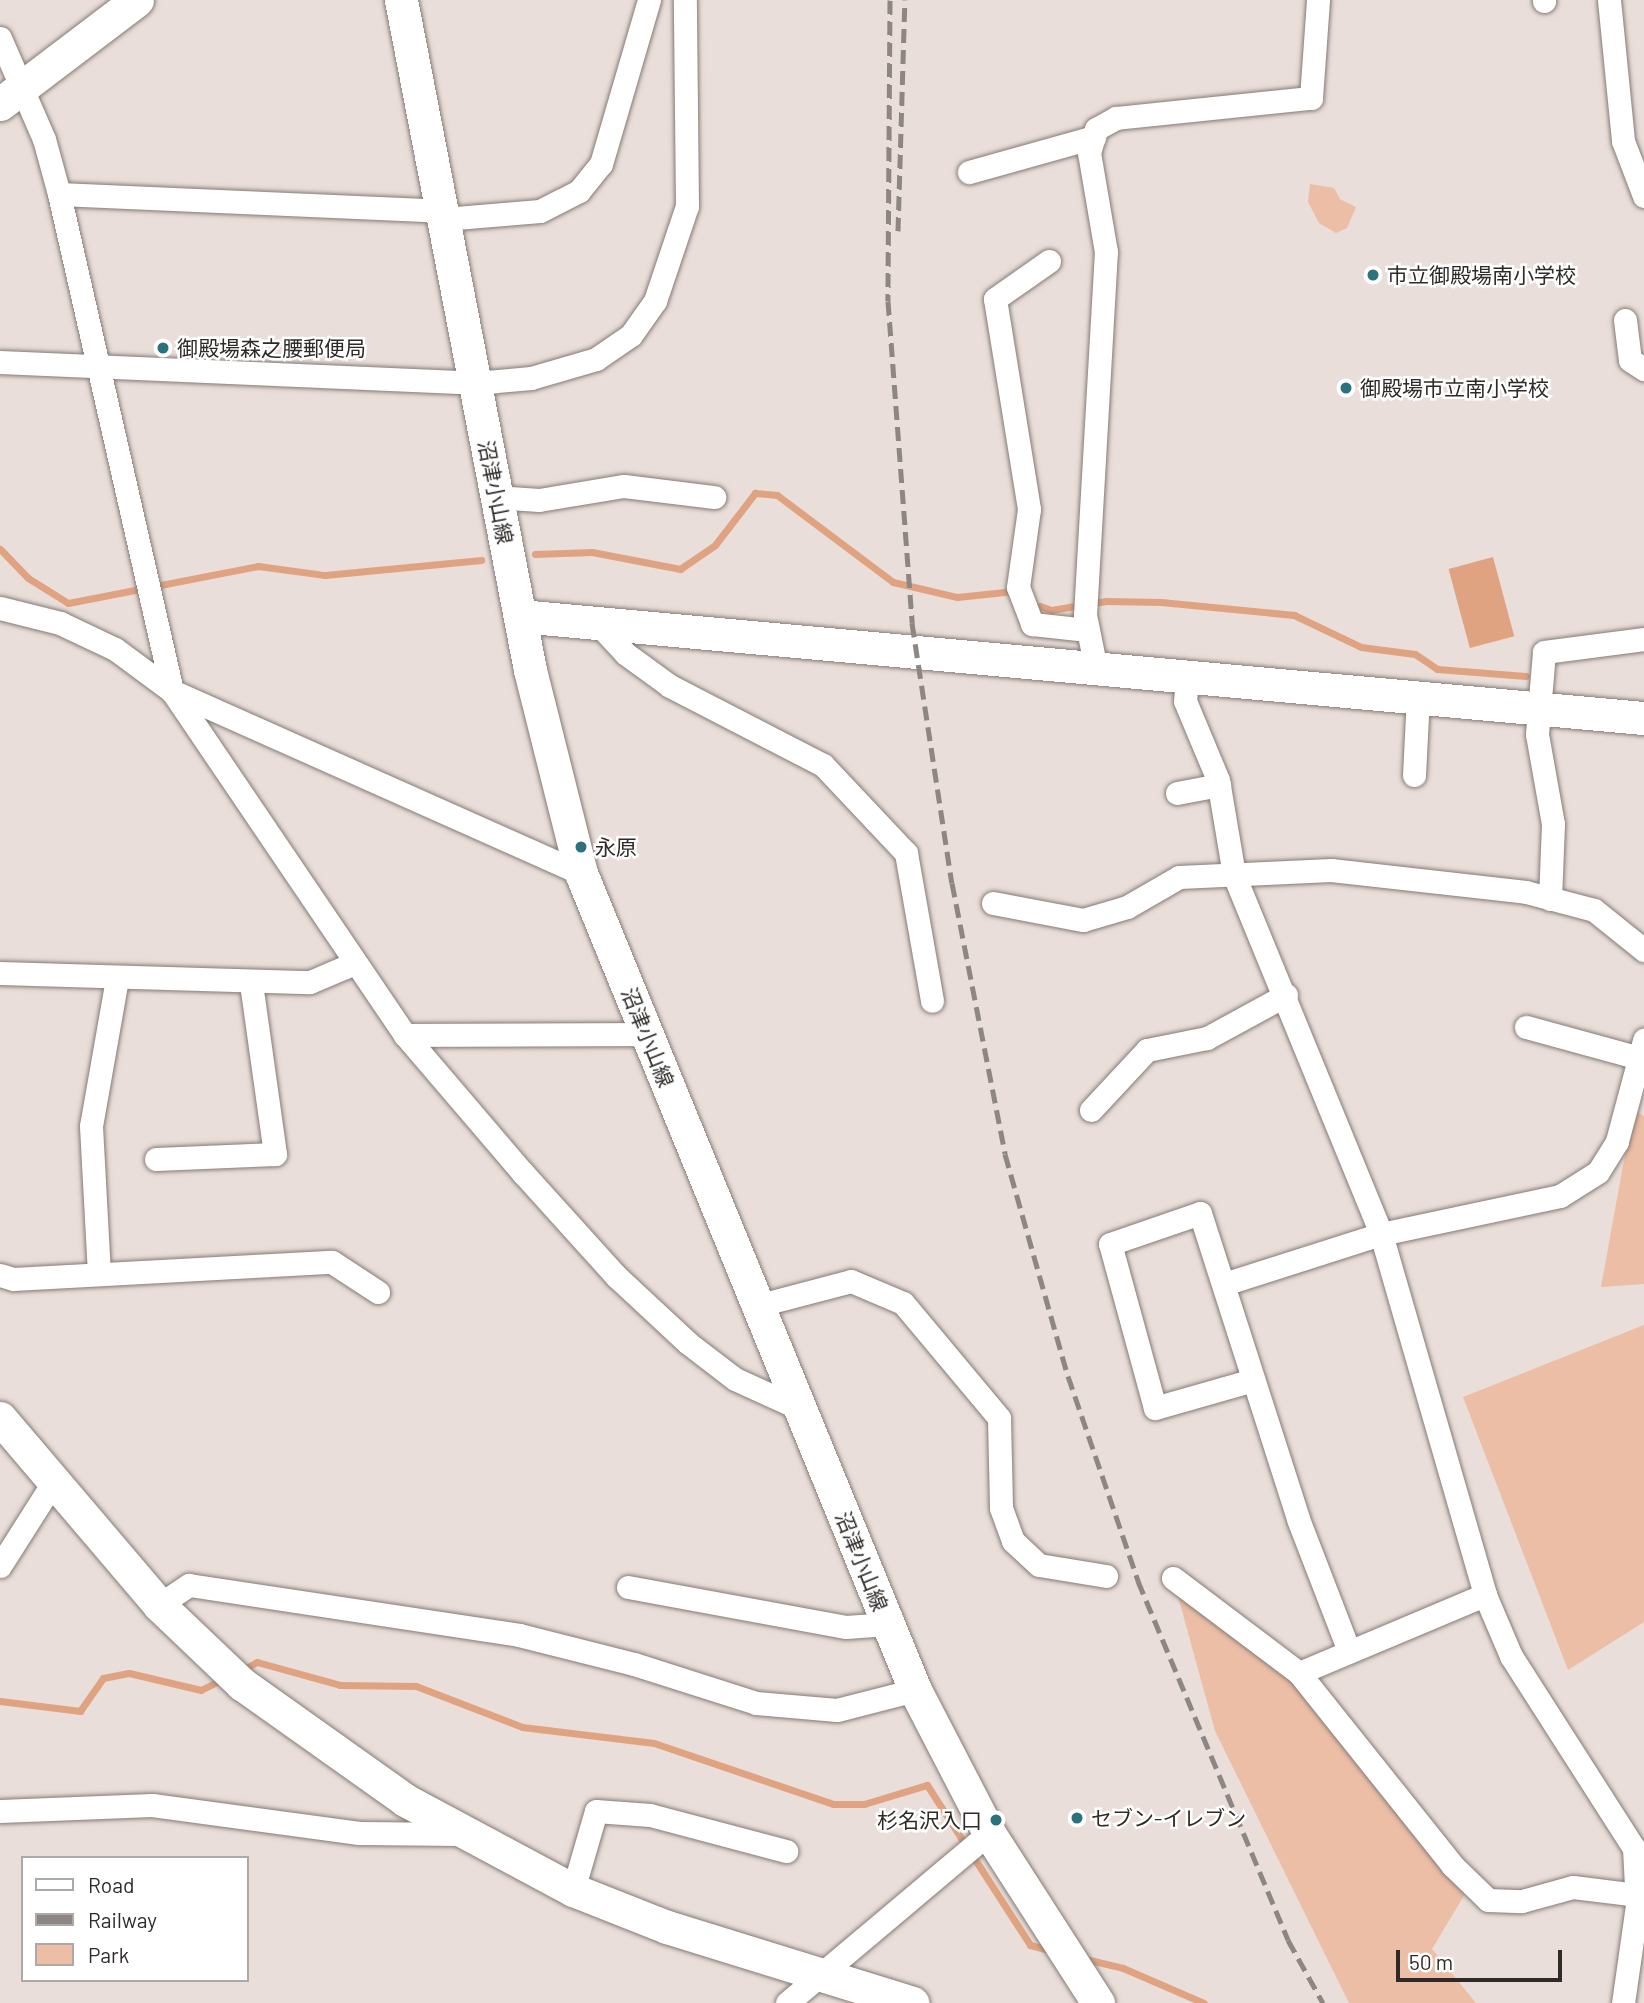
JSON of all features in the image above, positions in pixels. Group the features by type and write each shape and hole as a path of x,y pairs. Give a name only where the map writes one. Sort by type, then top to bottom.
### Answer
{"street":[{"path":"10,96 137,0"},
{"name":"沼津小山線","path":"401,0 476,383 495,497 566,827 582,873 756,1306 915,1690 989,1833 1098,2003"},
{"path":"59,194 443,215 540,211 579,191 601,164 649,0"},
{"path":"0,362 476,383 531,378 596,359 631,335 655,301 687,206 689,38 685,0"},
{"path":"1095,664 1086,622 1106,252 1089,153 1096,129 1116,118 1311,98 1318,0"},
{"path":"1609,0 1623,141 1644,196"},
{"path":"0,38 10,96 44,139 59,194 172,691 405,1035 616,1276 735,1379 799,1408"},
{"path":"969,172 1094,137"},
{"path":"1049,261 995,299 1029,509 1018,587 1032,624 1086,622"},
{"path":"1625,320 1630,360 1644,369"},
{"path":"495,497 539,500 624,486 715,497"},
{"path":"0,608 60,623 115,649 172,691 582,873"},
{"path":"520,616 1095,664 1644,718"},
{"path":"598,624 625,654 670,686 823,765 906,853 932,1001"},
{"path":"1550,899 1553,824 1538,734 1544,652 1644,639"},
{"path":"1187,674 1185,701 1219,785 1234,875 1286,995 1381,1234 1485,1595 1511,1656 1634,1848 1639,1903 1623,2003"},
{"path":"1414,775 1418,697"},
{"path":"1177,793 1219,785"},
{"path":"993,902 1083,920 1127,907 1179,877 1331,870 1550,899 1594,911 1644,950"},
{"path":"0,973 251,984 310,982 355,963"},
{"path":"99,1274 91,1126 117,978"},
{"path":"156,1159 275,1154 251,984"},
{"path":"1091,1110 1147,1050 1207,1038 1286,995"},
{"path":"1224,1283 1381,1234 1560,1196 1598,1172 1617,1142 1642,1049 1526,1027"},
{"path":"405,1035 646,1034"},
{"path":"1254,1380 1155,1408 1110,1244 1200,1213 1254,1380 1349,1651"},
{"path":"0,1275 13,1279 332,1262 377,1292"},
{"path":"756,1306 851,1282 903,1303 999,1418 1001,1508 1013,1541 1039,1565 1106,1576"},
{"path":"0,1418 51,1484 159,1605 242,1684 312,1739 462,1834 573,1890 667,1927 912,2003"},
{"path":"0,1566 51,1484"},
{"path":"1173,1578 1299,1673 1452,1865 1489,1900 1522,1901 1573,1887 1639,1903"},
{"path":"159,1605 188,1586 519,1636 634,1664 756,1703 837,1710 915,1690"},
{"path":"628,1587 846,1627 888,1624"},
{"path":"1299,1673 1485,1595"},
{"path":"0,1811 152,1805 359,1833 462,1834"},
{"path":"573,1890 596,1811 650,1815 786,1851"},
{"path":"787,2003 989,1833"}],"green space":[{"path":"1310,184 1334,188 1340,199 1356,207 1347,228 1336,233 1319,223 1308,202"},
{"path":"1633,1111 1644,1116 1644,1284 1601,1287"},
{"path":"1644,1325 1644,1622 1568,1670 1463,1397"},
{"path":"1173,1578 1288,1672 1468,1889 1432,1949 1476,2003 1349,2003 1215,1731"}],"shaded area":[{"path":"1493,557 1514,636 1470,648 1449,569"}],"waterway":[{"path":"535,554 592,552 680,569 715,545 755,493 777,495 893,582 957,597 1005,592"},
{"path":"0,549 28,578 68,603 258,566 325,575 481,560"},
{"path":"1040,606 1051,610 1106,601 1161,602 1294,615 1361,647 1415,654 1437,669 1526,676"},
{"path":"242,1670 257,1662 340,1685 416,1686 522,1727 654,1743 833,1804 864,1804 927,1785 1030,1945 1053,1951"},
{"path":"0,1701 80,1711 103,1678 129,1673 201,1690 225,1678"},
{"path":"1081,1958 1123,1968 1204,2003"}],"railway":[{"path":"890,0 888,301 912,623 952,883 1005,1154 1068,1376 1138,1581 1288,1940 1323,2003"},
{"path":"898,231 905,0"}],"place":[{"name":"市立御殿場南小学校","path":"1373,275"},
{"name":"御殿場森之腰郵便局","path":"163,348"},
{"name":"御殿場市立南小学校","path":"1346,388"},
{"name":"永原","path":"581,847"},
{"name":"セブン-イレブン","path":"1077,1818"},
{"name":"杉名沢入口","path":"996,1820"}]}
